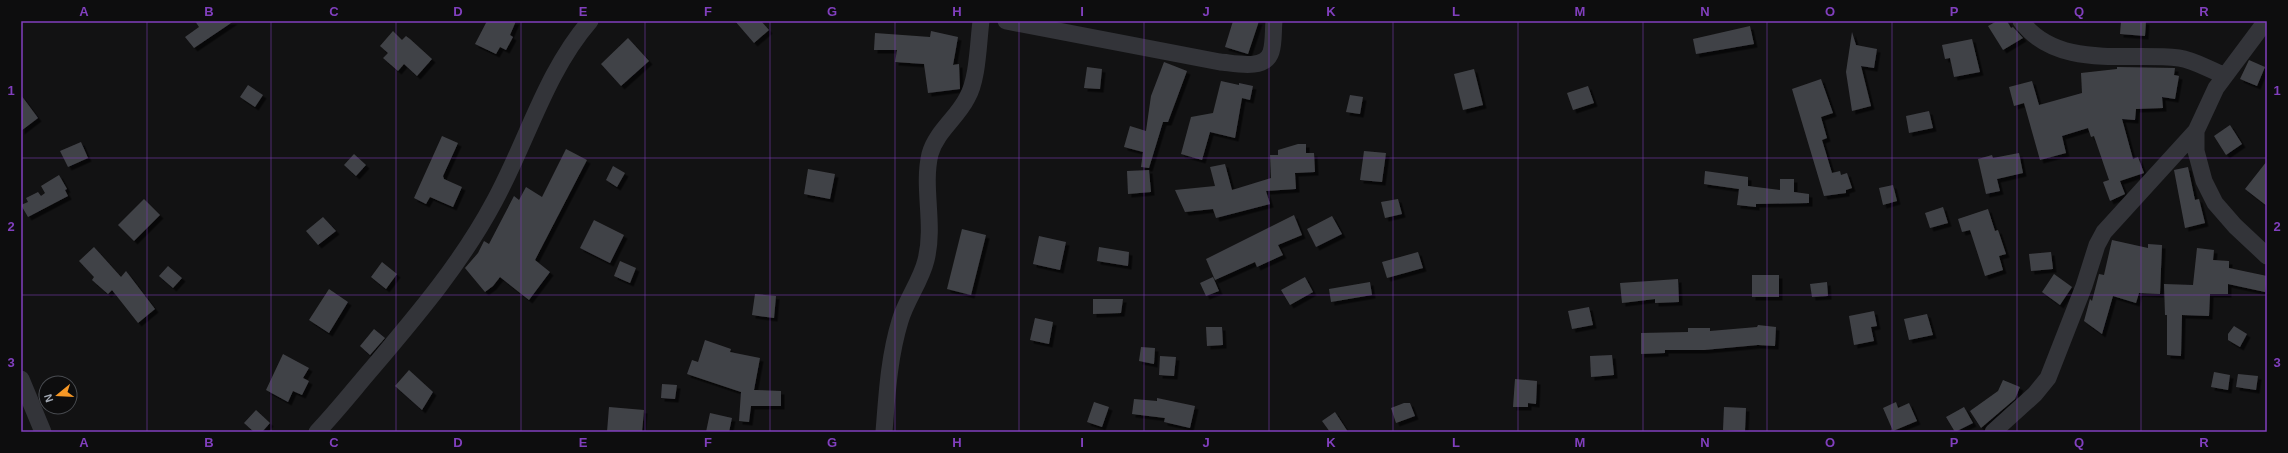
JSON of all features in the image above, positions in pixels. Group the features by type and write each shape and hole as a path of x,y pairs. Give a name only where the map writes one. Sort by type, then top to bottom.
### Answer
{"street":[{"path":"317,432 425,306 464,251 497,196 550,81 565,54 590,21"},
{"path":"884,432 889,370 895,340 900,319 926,260 931,230 928,174 930,153 941,133 968,97 974,73 981,21"},
{"path":"1006,21 1220,62 1254,65 1266,61 1271,53 1274,21"},
{"path":"2021,21 2041,40 2070,52 2094,57 2140,56 2181,59 2224,76"},
{"path":"1993,432 2035,394 2048,378 2084,286 2097,245 2104,232 2196,131 2216,88 2266,21"},
{"path":"2196,131 2196,152 2204,181 2215,203 2267,256"},
{"path":"21,379 43,432"}],"building":[{"path":"195,21 234,21 194,48 185,37 199,27"},
{"path":"487,21 516,21 510,35 513,37 506,50 500,47 496,54 475,44"},
{"path":"735,21 761,21 769,30 754,43"},
{"path":"1233,21 1259,21 1248,54 1225,47"},
{"path":"1997,21 2007,21 2011,28 2013,27 2023,38 2003,50 1988,26"},
{"path":"2121,21 2146,21 2145,36 2120,34"},
{"path":"1750,26 1754,44 1696,54 1693,39"},
{"path":"393,31 402,40 406,36 432,59 417,76 404,64 398,71 383,58 388,53 380,46"},
{"path":"931,31 958,37 953,65 959,64 960,89 928,93 924,64 895,62 897,50 874,50 875,33 930,37"},
{"path":"1852,32 1856,45 1877,49 1874,68 1861,66 1871,106 1852,111 1846,72"},
{"path":"628,38 649,61 621,86 601,64"},
{"path":"1972,39 1980,72 1954,77 1950,58 1945,59 1942,45"},
{"path":"2249,60 2265,67 2257,86 2240,79"},
{"path":"1164,62 1187,71 1168,122 1163,122 1149,168 1141,167 1143,152 1124,147 1130,126 1146,131 1151,96"},
{"path":"1087,67 1102,69 1100,89 1084,88"},
{"path":"2117,67 2175,68 2174,75 2179,76 2175,99 2162,97 2163,108 2136,109 2135,120 2122,119 2133,159 2138,157 2144,173 2120,181 2125,194 2110,201 2103,182 2109,180 2094,136 2091,137 2088,128 2062,136 2066,153 2040,160 2024,103 2014,106 2009,87 2032,81 2039,105 2082,93 2081,73 2117,69"},
{"path":"1474,69 1483,105 1463,110 1454,74"},
{"path":"1821,79 1833,113 1821,117 1827,138 1822,140 1832,173 1840,171 1841,175 1847,173 1852,188 1846,190 1846,193 1824,196 1792,89"},
{"path":"1221,81 1253,86 1250,100 1242,98 1235,138 1210,132 1202,160 1181,154 1191,117 1213,113"},
{"path":"248,85 263,95 255,107 240,97"},
{"path":"1588,86 1594,103 1573,110 1567,93"},
{"path":"21,95 38,118 21,131"},
{"path":"1350,95 1363,97 1360,114 1346,112"},
{"path":"1929,111 1933,128 1909,133 1906,116"},
{"path":"2230,125 2242,144 2226,155 2214,136"},
{"path":"442,136 458,143 443,176 444,179 462,187 453,207 430,197 426,204 414,198"},
{"path":"81,142 88,158 68,167 60,151"},
{"path":"1298,144 1306,144 1306,153 1314,153 1315,172 1295,173 1296,189 1266,191 1270,204 1216,218 1213,209 1185,212 1175,190 1215,186 1210,167 1225,164 1232,190 1271,178 1270,155 1278,155 1278,150"},
{"path":"566,149 587,160 535,260 550,272 529,300 500,277 493,286 485,292 465,268 478,253 484,241 489,244 514,196 519,200 526,187 542,197"},
{"path":"1364,151 1386,153 1382,182 1360,180"},
{"path":"2019,153 2023,173 1997,179 2000,191 1986,194 1978,159 1992,155 1993,158"},
{"path":"354,154 366,165 356,176 344,165"},
{"path":"2267,161 2267,206 2245,189"},
{"path":"613,166 625,173 617,187 606,180"},
{"path":"2188,167 2195,200 2199,199 2205,223 2185,228 2174,170"},
{"path":"808,169 835,174 830,199 804,194"},
{"path":"1149,170 1151,192 1128,194 1127,171"},
{"path":"1705,171 1748,177 1748,186 1780,190 1780,179 1794,179 1794,192 1809,194 1809,203 1756,204 1756,207 1737,205 1739,189 1704,184"},
{"path":"59,175 67,189 65,190 68,196 28,217 21,205 28,202 26,198 38,192 41,196 45,193 41,186"},
{"path":"1893,185 1897,201 1883,205 1879,188"},
{"path":"144,199 160,215 134,241 118,225"},
{"path":"1398,199 1402,214 1385,218 1381,202"},
{"path":"1943,207 1948,223 1930,228 1925,213"},
{"path":"1988,209 1995,231 1998,230 2006,254 1999,256 2003,270 1985,276 1970,230 1962,232 1958,219"},
{"path":"1294,215 1302,235 1278,245 1283,255 1257,267 1255,262 1215,280 1206,259"},
{"path":"1332,216 1342,234 1316,247 1307,229"},
{"path":"323,217 336,231 318,245 306,231"},
{"path":"594,220 624,235 610,263 580,248"},
{"path":"962,229 986,235 971,295 947,289"},
{"path":"1039,236 1066,242 1060,270 1033,264"},
{"path":"2112,240 2148,248 2148,244 2162,245 2160,294 2139,293 2136,303 2113,296 2102,334 2084,321 2090,299 2092,301 2099,274 2104,275"},
{"path":"94,247 121,277 126,271 155,309 138,323 112,290 108,294 92,280 94,277 79,261"},
{"path":"1099,247 1129,252 1128,266 1097,261"},
{"path":"2197,248 2214,250 2213,260 2229,261 2229,268 2267,276 2265,292 2228,284 2228,294 2210,294 2209,316 2182,315 2181,356 2167,355 2167,315 2165,315 2164,284 2193,285"},
{"path":"1418,252 1423,268 1387,278 1382,262"},
{"path":"2051,252 2053,269 2031,271 2029,254"},
{"path":"620,261 636,268 630,283 614,276"},
{"path":"382,262 397,274 386,289 371,277"},
{"path":"168,266 182,278 173,288 159,276"},
{"path":"2054,274 2072,287 2060,305 2042,292"},
{"path":"1752,275 1779,275 1779,297 1752,297"},
{"path":"1213,277 1219,291 1206,296 1200,283"},
{"path":"1305,277 1313,292 1290,305 1281,290"},
{"path":"1678,279 1679,302 1655,303 1655,299 1622,303 1620,283"},
{"path":"1370,282 1372,295 1331,302 1329,289"},
{"path":"1827,282 1828,296 1812,297 1810,284"},
{"path":"329,289 348,302 329,333 309,320"},
{"path":"755,294 776,296 774,318 752,315"},
{"path":"1093,299 1123,299 1121,313 1093,314"},
{"path":"1589,307 1593,325 1572,329 1568,311"},
{"path":"1874,311 1877,326 1871,327 1874,341 1854,345 1849,316"},
{"path":"1927,314 1933,335 1909,340 1904,319"},
{"path":"1035,318 1053,322 1049,344 1030,340"},
{"path":"1758,325 1776,327 1775,346 1758,345 1704,350 1665,350 1665,353 1641,354 1641,333 1688,332 1688,328 1710,328 1710,331 1757,327"},
{"path":"2234,326 2247,334 2240,347 2228,340 2228,334"},
{"path":"1206,327 1222,327 1223,345 1207,346"},
{"path":"374,329 385,338 370,355 360,346"},
{"path":"705,340 731,349 730,352 760,358 754,390 781,391 781,406 751,406 749,422 739,421 741,392 687,374 692,360 698,362"},
{"path":"1141,347 1155,348 1154,364 1139,361"},
{"path":"283,354 309,368 303,378 309,381 302,395 293,391 288,402 266,390"},
{"path":"1612,355 1614,375 1591,377 1590,356"},
{"path":"1160,356 1176,357 1174,376 1159,375"},
{"path":"409,370 433,392 422,410 395,386"},
{"path":"2214,372 2230,375 2228,390 2211,387"},
{"path":"2238,374 2258,376 2256,390 2236,387"},
{"path":"1515,379 1537,381 1536,404 1528,403 1528,407 1513,407"},
{"path":"2003,380 2020,387 2015,399 1981,428 1970,411 1998,391"},
{"path":"662,384 677,385 675,399 661,398"},
{"path":"1157,398 1195,406 1190,428 1164,422 1165,418 1132,414 1134,399 1157,401"},
{"path":"1094,402 1109,407 1102,427 1087,422"},
{"path":"1896,402 1898,408 1909,403 1917,421 1893,431 1883,408"},
{"path":"1404,403 1410,403 1415,416 1396,423 1391,408"},
{"path":"609,407 644,410 642,432 607,432"},
{"path":"1724,407 1746,408 1745,431 1723,430"},
{"path":"1964,407 1973,423 1955,432 1946,417"},
{"path":"256,410 270,423 262,432 254,432 244,423"},
{"path":"1335,412 1348,432 1330,432 1322,421"},
{"path":"710,413 732,418 729,432 706,432"}]}
